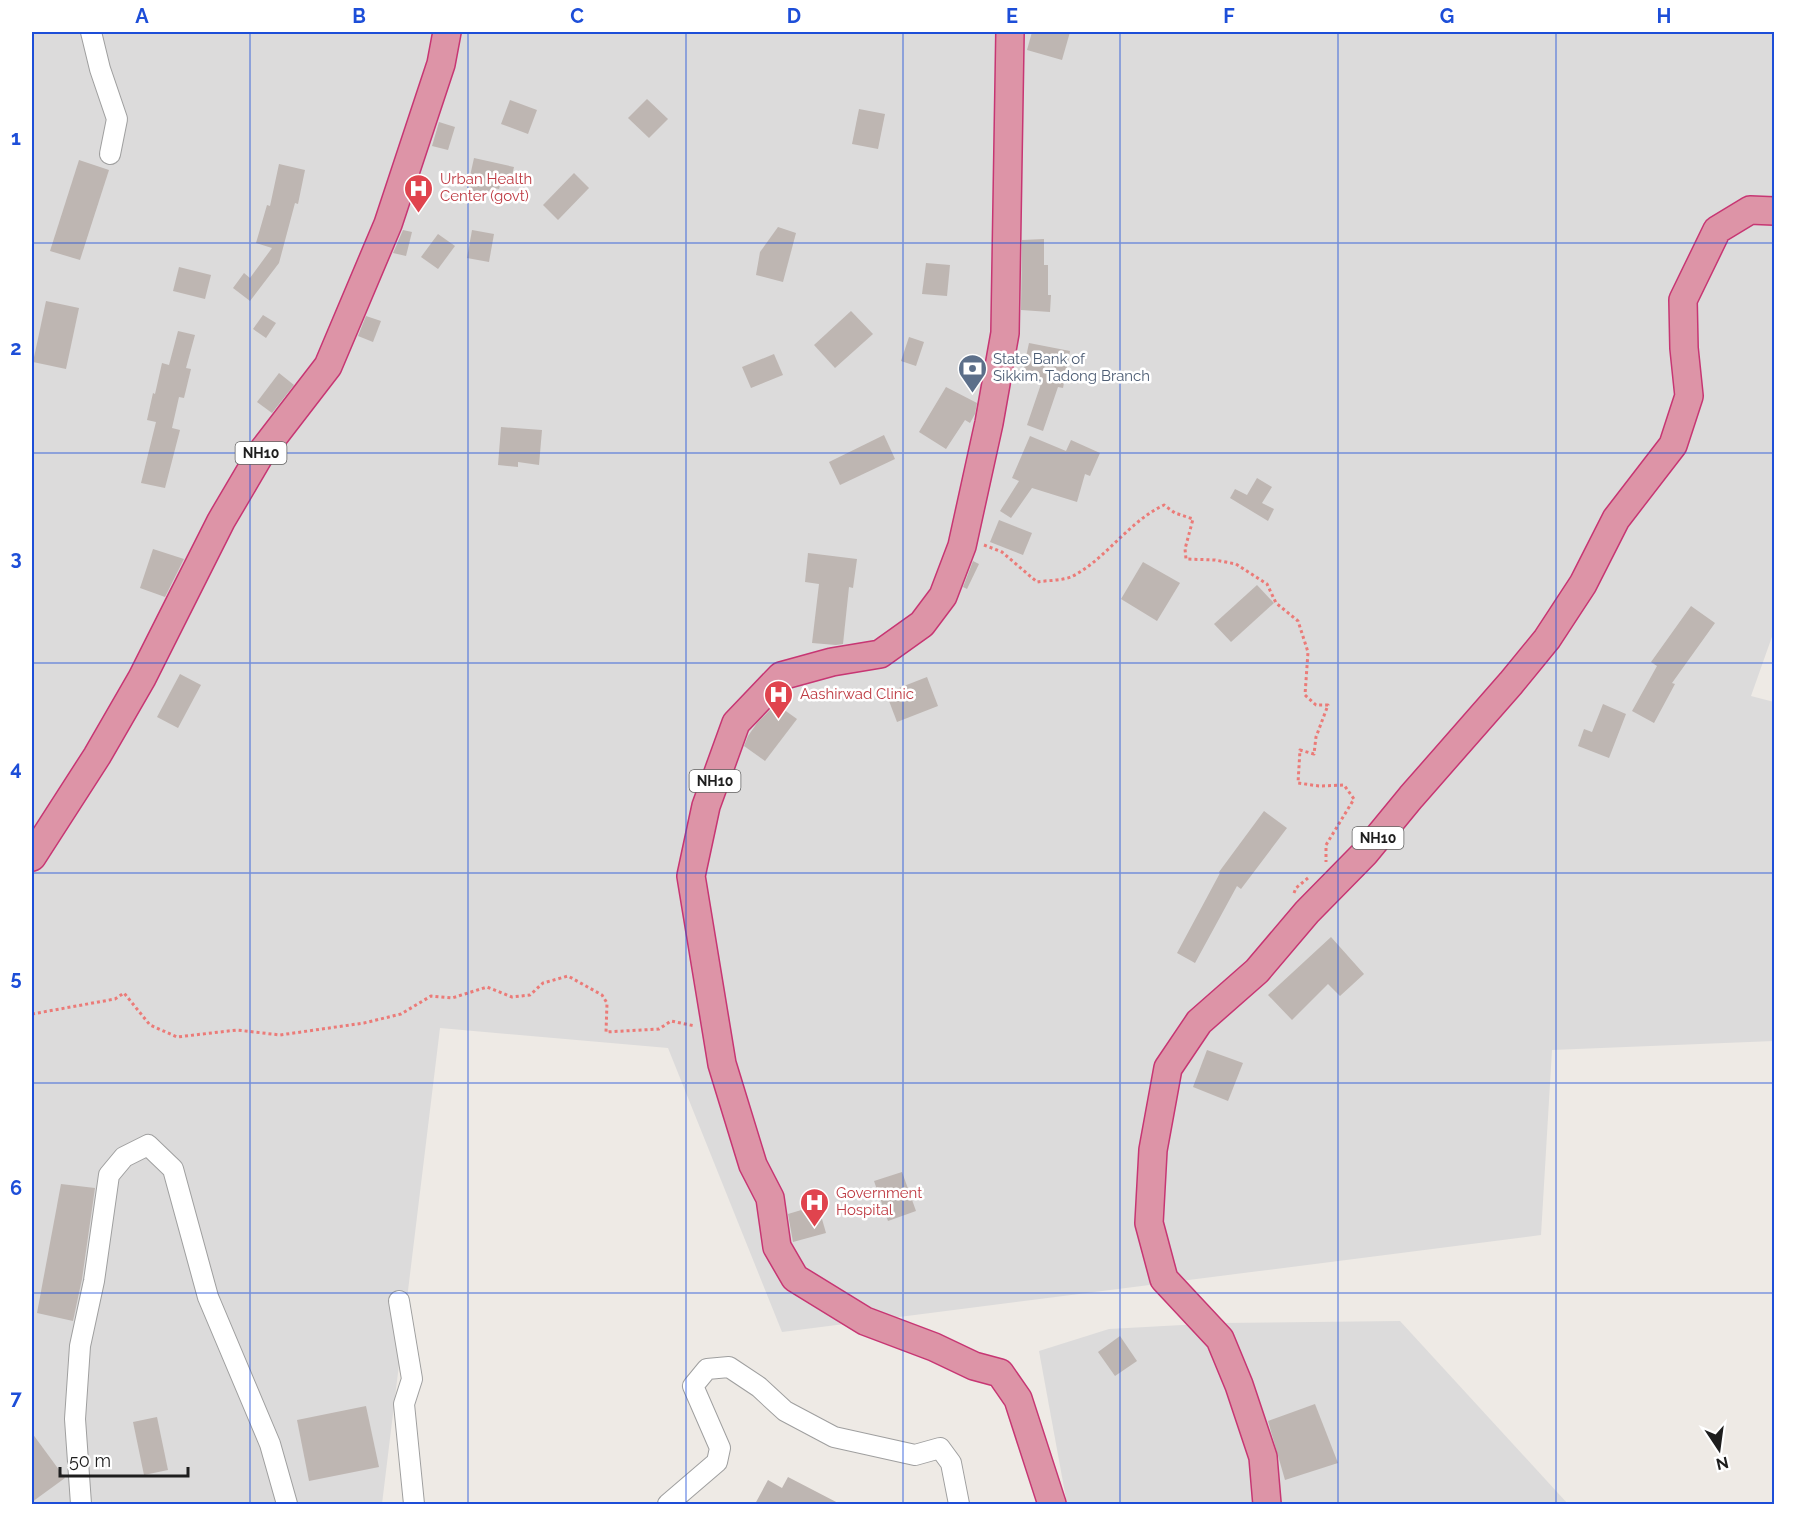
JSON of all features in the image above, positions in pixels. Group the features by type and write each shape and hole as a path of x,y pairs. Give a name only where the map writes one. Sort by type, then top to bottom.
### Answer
{"highway":[{"name":"NH10","path":"32,857 97,756 142,678 221,521 261,453 328,366 388,224 441,64 447,32"},
{"name":"NH10","path":"1010,32 1005,333 989,423 962,546 943,596 922,624 880,654 832,662 781,676 736,723 706,806 691,876 722,1064 753,1165 770,1198 777,1247 795,1278 865,1321 934,1347 974,1366 999,1373 1018,1399 1052,1504"},
{"name":"NH10","path":"1267,1504 1263,1457 1239,1384 1220,1339 1164,1280 1149,1223 1153,1150 1168,1068 1199,1022 1257,971 1307,912 1365,853 1547,639 1582,584 1616,519 1673,445 1689,396 1683,348 1683,300 1717,230 1750,210 1774,211"}],"street":[{"path":"91,32 100,69 117,119 110,154"},
{"path":"81,1504 75,1419 80,1346 94,1281 108,1175 124,1157 148,1145 173,1169 208,1297 270,1444 287,1504"},
{"path":"399,1301 412,1379 404,1404 414,1504"},
{"path":"668,1504 717,1462 720,1448 693,1386 707,1369 729,1367 759,1387 785,1411 834,1437 915,1455 940,1448 951,1463 959,1504"}],"path":[{"path":"962,546 981,544 1002,552 1037,582 1071,577 1085,568 1149,512 1164,505 1175,513 1193,519 1185,549 1186,559 1215,560 1236,564 1267,584 1276,603 1298,621 1308,652 1305,695 1316,705 1328,705 1316,737 1314,754 1300,750 1298,783 1319,786 1344,785 1354,799 1326,845 1326,863"},
{"path":"1293,897 1296,888 1311,875"},
{"path":"32,1014 34,1016 115,999 124,993 150,1025 177,1037 237,1030 280,1035 364,1023 401,1014 431,996 452,998 487,987 512,997 530,995 543,983 568,976 602,995 607,1003 606,1032 659,1029 671,1021 698,1027 714,1010"}],"shaded area":[{"path":"32,32 1774,32 1774,631 1751,696 1774,702 1774,1041 1552,1050 1541,1235 782,1332 668,1048 440,1028 382,1504 32,1504"},
{"path":"1400,1321 1568,1504 1067,1504 1039,1351 1109,1329 1219,1323"}],"building":[{"path":"1032,32 1070,32 1062,60 1027,50"},
{"path":"647,99 668,119 649,138 628,118"},
{"path":"510,100 537,110 528,134 501,124"},
{"path":"859,109 885,114 878,149 852,144"},
{"path":"439,122 455,127 448,150 432,146"},
{"path":"474,158 514,167 510,184 501,182 499,189 494,188 490,195 467,190"},
{"path":"79,160 109,170 80,260 50,251"},
{"path":"279,164 305,170 298,204 295,203 279,263 250,301 233,288 244,273 250,278 272,248 256,243 267,205 270,206"},
{"path":"574,173 589,188 558,220 543,205"},
{"path":"778,227 796,233 783,282 756,275 760,252"},
{"path":"403,230 412,232 406,256 393,253"},
{"path":"472,230 494,234 489,262 467,258"},
{"path":"438,234 455,246 438,269 421,257"},
{"path":"1044,239 1044,265 1048,265 1048,295 1051,295 1050,312 1021,310 1022,240"},
{"path":"926,263 950,265 947,296 922,294"},
{"path":"179,267 211,275 205,299 173,291"},
{"path":"46,301 79,308 66,369 33,362"},
{"path":"851,311 873,334 835,368 814,345"},
{"path":"263,315 276,323 266,338 253,329"},
{"path":"366,316 381,321 373,342 358,336"},
{"path":"178,331 195,335 186,368 191,369 184,398 179,397 172,428 180,430 165,488 141,483 156,422 147,420 153,393 155,394 162,363 169,365"},
{"path":"909,337 924,342 916,366 901,361"},
{"path":"1029,343 1070,351 1063,388 1058,387 1043,431 1027,425 1041,384 1021,380"},
{"path":"774,354 783,375 751,388 742,367"},
{"path":"279,373 294,385 272,413 257,402"},
{"path":"946,387 977,403 970,423 965,420 946,449 919,432"},
{"path":"501,427 542,430 539,465 518,462 518,467 498,465"},
{"path":"884,435 895,459 840,485 829,462"},
{"path":"1030,436 1066,451 1071,440 1100,453 1090,476 1085,474 1077,502 1032,488 1011,518 1000,511 1019,481 1012,478"},
{"path":"1257,478 1272,487 1262,503 1274,509 1268,521 1230,498 1235,489 1247,495"},
{"path":"999,520 1032,533 1023,555 990,542"},
{"path":"153,549 184,559 165,597 140,588"},
{"path":"808,553 857,559 853,588 849,587 843,644 812,643 819,584 805,582"},
{"path":"973,561 979,564 967,589 963,587"},
{"path":"1143,562 1180,583 1157,621 1121,599"},
{"path":"1257,585 1274,603 1231,642 1214,624"},
{"path":"1691,606 1715,623 1672,683 1675,684 1654,723 1632,711 1657,666 1651,662"},
{"path":"180,674 201,685 178,728 157,717"},
{"path":"927,677 938,706 897,722 886,693"},
{"path":"776,704 797,719 765,761 744,746 757,723"},
{"path":"1603,704 1626,714 1609,758 1578,746 1584,729 1592,732"},
{"path":"1264,811 1287,828 1241,889 1237,886 1195,963 1177,953 1219,872"},
{"path":"1331,937 1364,974 1340,996 1328,984 1292,1020 1268,995"},
{"path":"1207,1050 1243,1063 1228,1101 1193,1087"},
{"path":"902,1172 916,1211 888,1221 874,1181"},
{"path":"61,1184 95,1188 82,1279 73,1321 37,1313"},
{"path":"818,1205 826,1233 793,1242 788,1214"},
{"path":"1120,1336 1137,1361 1115,1376 1098,1352"},
{"path":"1315,1404 1338,1463 1285,1480 1268,1421"},
{"path":"366,1406 379,1467 309,1481 297,1420"},
{"path":"157,1417 168,1470 144,1475 133,1422"},
{"path":"32,1433 65,1478 32,1502"},
{"path":"788,1477 840,1504 755,1504 768,1480 782,1488"}],"place":[{"name":"Urban Health Center (govt)","path":"419,214"},
{"name":"State Bank of Sikkim, Tadong Branch","path":"972,394"},
{"name":"Aashirwad Clinic","path":"779,720"},
{"name":"Government Hospital","path":"815,1228"}]}
